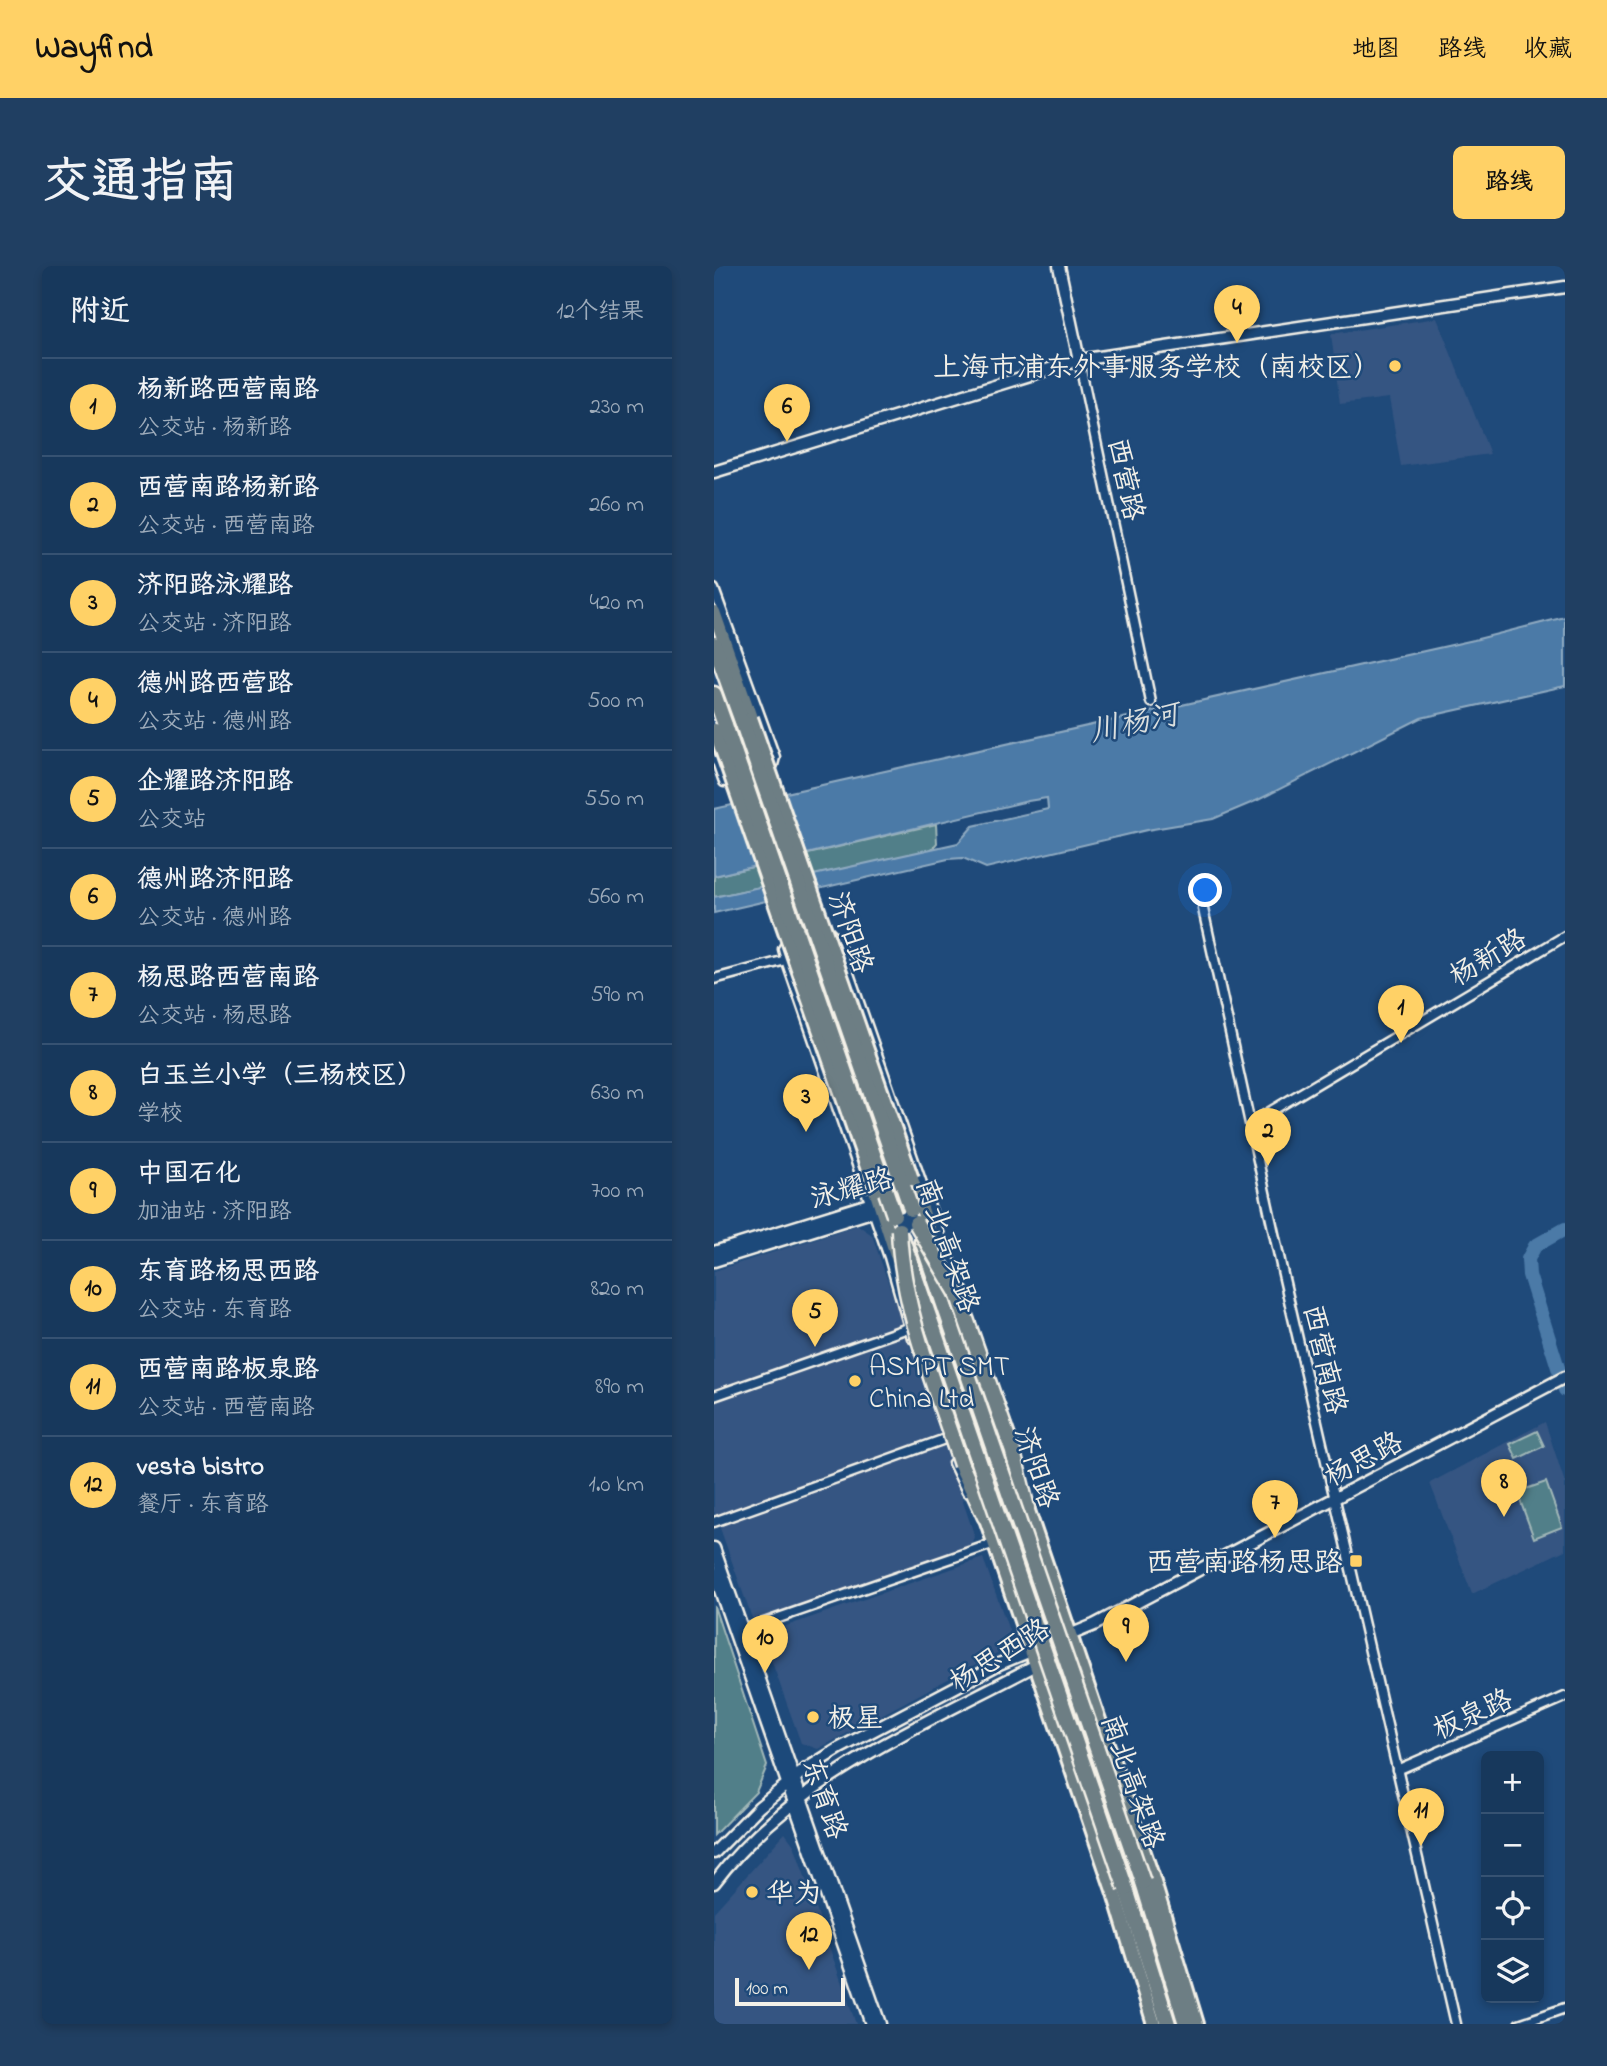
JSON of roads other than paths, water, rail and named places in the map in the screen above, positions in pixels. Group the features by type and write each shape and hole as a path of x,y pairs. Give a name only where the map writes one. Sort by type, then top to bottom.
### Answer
{"highway":[{"name":"南北高架路","path":"714,644 1143,1882 1186,2024"},
{"name":"南北高架路","path":"714,694 1126,1889 1168,2024"},
{"path":"916,1223 957,1293 1013,1452 1027,1508"},
{"path":"899,1230 900,1264 907,1302 961,1465 985,1517"}],"main road":[{"name":"济阳路","path":"714,612 1071,1636 1153,1879 1197,2024"},
{"path":"714,728 1114,1893 1154,2024"}],"street":[{"name":"西营路","path":"1059,266 1151,702"},
{"path":"714,472 1079,360 1565,287"},
{"path":"714,589 775,757 773,765 767,770 724,782 714,753"},
{"name":"西营南路","path":"1203,909 1456,2024"},
{"path":"985,1517 959,1479 945,1439 908,1328 875,1203 786,960 783,949 787,942 824,931 829,931 837,939 1019,1449 1027,1508"},
{"name":"杨新路","path":"1251,1123 1565,936"},
{"path":"714,979 786,960"},
{"name":"泳耀路","path":"714,1252 916,1193"},
{"name":"泳耀路","path":"714,1261 875,1203"},
{"path":"714,1396 908,1328"},
{"name":"杨思路","path":"1071,1636 1565,1377"},
{"path":"714,1522 945,1439"},
{"path":"739,1632 995,1543"},
{"name":"东育路","path":"714,1548 739,1632 871,2024"},
{"name":"东育路","path":"714,1573 739,1632"},
{"name":"杨思西路","path":"714,1853 742,1823 791,1781 853,1741 1030,1648 1071,1636"},
{"name":"杨思西路","path":"714,1883 755,1836 797,1799 850,1764 1035,1665 1071,1636"},
{"name":"板泉路","path":"1397,1770 1565,1696"},
{"name":"东育路","path":"797,1799 880,2024"},
{"path":"1519,2024 1565,2008"}],"water":[{"name":"川杨河","path":"1565,617 1565,686 1421,718 1258,800 1213,819 1147,830 986,868 963,858 948,859 714,913 714,897 958,843 973,826 1048,809 1047,798 1028,801 714,876 714,809 1474,640"}],"waterway":[{"path":"1565,1229 1535,1246 1528,1259 1529,1275 1565,1390"}],"place":[{"name":"德州路西营路","path":"1237,343"},
{"name":"上海市浦东外事服务学校（南校区）","path":"1395,366"},
{"name":"德州路济阳路","path":"787,442"},
{"name":"杨新路西营南路","path":"1401,1043"},
{"name":"济阳路泳耀路","path":"806,1132"},
{"name":"西营南路杨新路","path":"1268,1166"},
{"name":"企耀路济阳路","path":"815,1347"},
{"name":"ASMPT SMT China Ltd","path":"855,1381"},
{"name":"白玉兰小学（三杨校区）","path":"1504,1517"},
{"name":"杨思路西营南路","path":"1275,1538"},
{"name":"西营南路杨思路","path":"1356,1561"},
{"name":"中国石化","path":"1126,1662"},
{"name":"东育路杨思西路","path":"765,1673"},
{"name":"极星","path":"813,1717"},
{"name":"西营南路板泉路","path":"1421,1846"},
{"name":"华为","path":"752,1892"},
{"name":"vesta bistro","path":"809,1970"}]}
